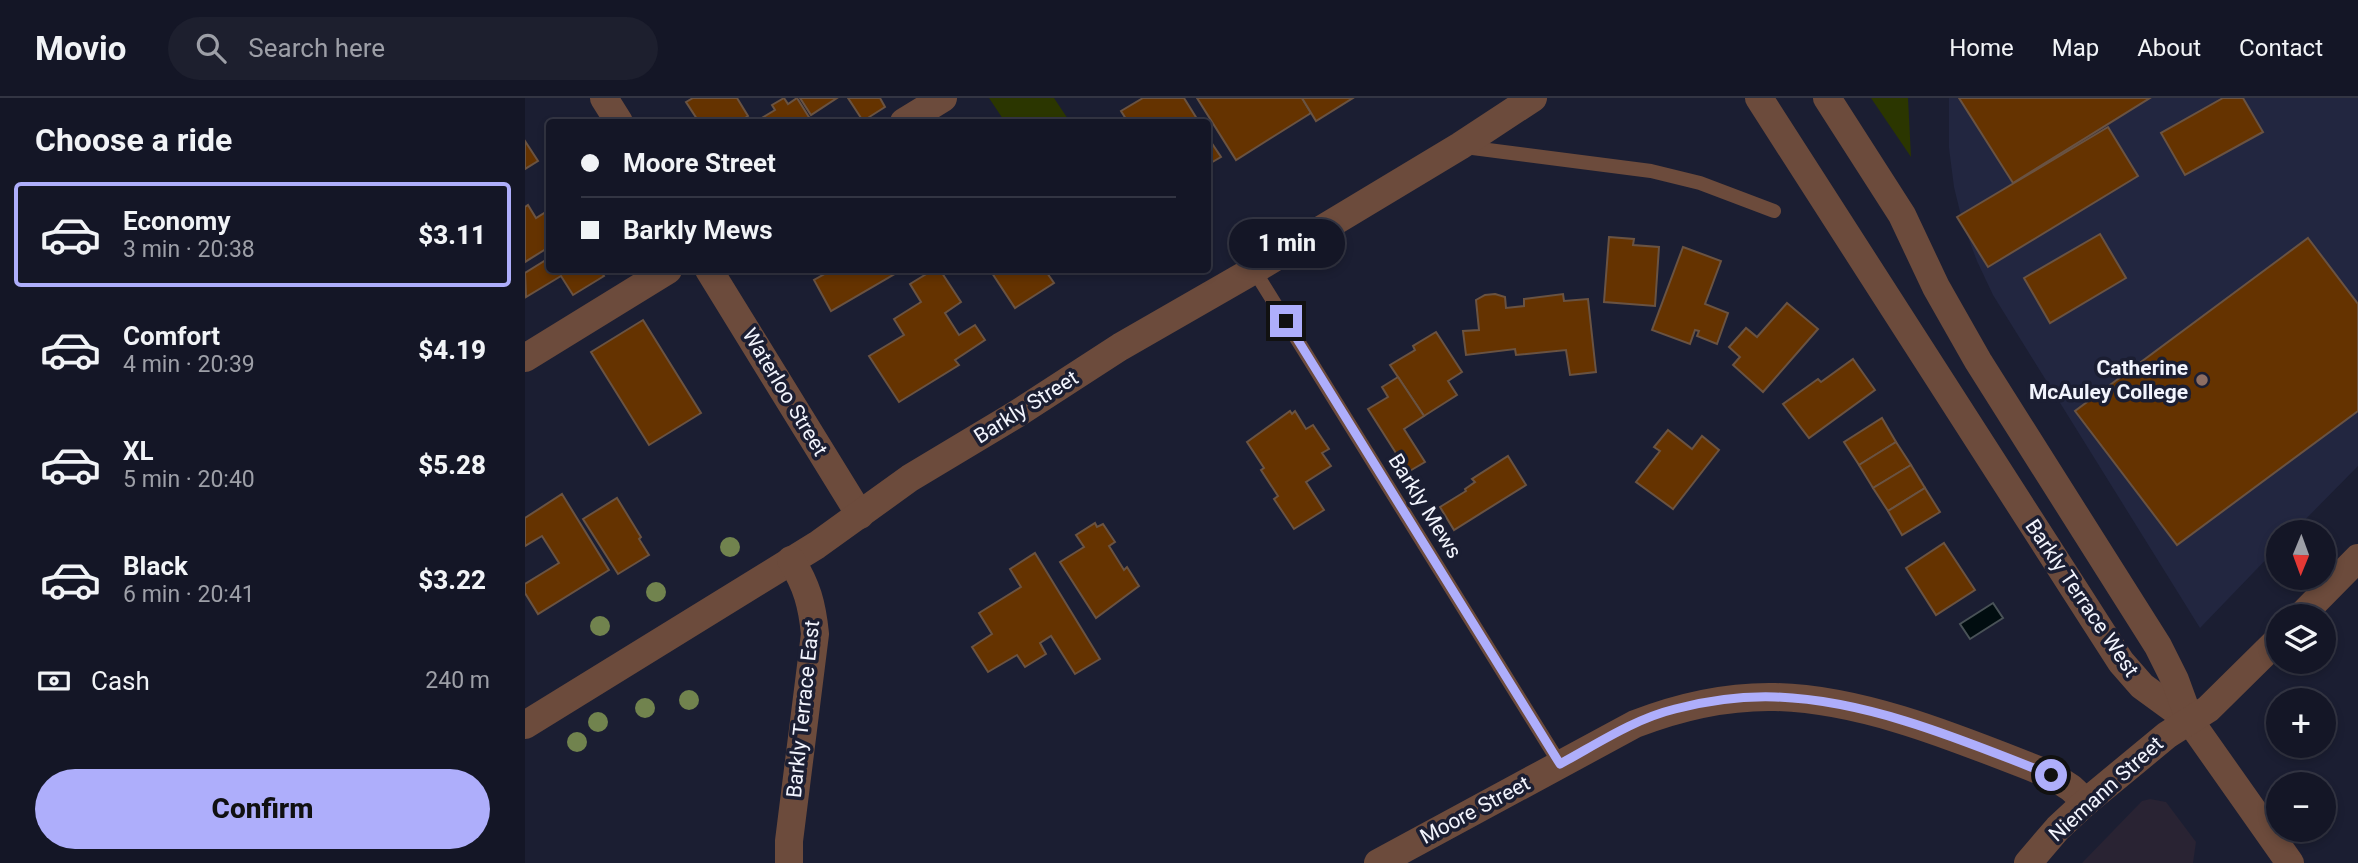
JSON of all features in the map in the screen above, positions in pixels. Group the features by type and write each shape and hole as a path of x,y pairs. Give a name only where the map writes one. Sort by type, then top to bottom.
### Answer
{"street":[{"path":"604,98 617,119"},
{"path":"909,119 943,98"},
{"name":"Barkly Street","path":"525,725 791,560 860,515 909,478 1015,415 1121,346 1254,270 1460,146 1533,98"},
{"name":"Barkly Terrace West","path":"1759,98 2122,662 2142,686 2190,722"},
{"name":"Barkly Terrace West","path":"1827,98 1902,215 1936,287 1978,361 2158,646 2175,680 2190,722"},
{"path":"525,358 663,273"},
{"name":"Waterloo Street","path":"711,273 860,515"},
{"path":"2313,604 2358,558"},
{"name":"Barkly Terrace East","path":"789,863 789,841 815,634 813,607 804,582 791,560"},
{"name":"Niemann Street","path":"2028,863 2086,802 2167,735 2218,701 2266,652"},
{"name":"Moore Street","path":"1383,862 1635,724 1674,709 1725,700 1775,697 1887,715 2051,775 2086,802"},
{"path":"2190,722 2285,861"}],"lane":[{"path":"1460,146 1651,171 1700,183 1775,211"},
{"name":"Barkly Mews","path":"1254,270 1560,764"}],"shaded area":[{"name":"Catherine McAuley College","path":"1949,98 2358,98 2358,466 2305,520 2266,520 2266,559 2200,628 1993,295 1963,224 1954,187 1949,148"},
{"path":"1993,603 2003,618 1970,639 1960,624"},
{"path":"2150,799 2166,802 2196,842 2193,863 2082,863 2142,801"}],"green space":[{"path":"989,98 1054,98 1068,119 1003,119"},
{"path":"1871,98 1908,98 1911,157"}],"building":[{"path":"693,98 737,98 748,116 744,119 697,119 686,102"},
{"path":"784,98 788,104 797,98 810,119 760,119 775,110 772,105"},
{"path":"800,98 837,98 811,115"},
{"path":"848,98 880,98 885,107 862,119"},
{"path":"1143,98 1184,98 1197,119 1126,119 1121,111"},
{"path":"1197,98 1302,98 1311,113 1236,160"},
{"path":"1302,98 1353,98 1316,121"},
{"path":"1959,98 2150,98 2013,183"},
{"path":"2223,98 2243,98 2263,132 2185,175 2161,133"},
{"path":"2108,127 2138,176 1988,267 1957,217"},
{"path":"525,141 538,161 525,169"},
{"path":"1211,142 1221,157 1211,163"},
{"path":"528,205 536,218 546,212 546,249 525,262 525,207"},
{"path":"2100,234 2126,278 2050,323 2024,278"},
{"path":"1609,237 1634,239 1633,245 1659,247 1655,306 1604,302"},
{"path":"2308,238 2358,304 2358,411 2177,545 2075,411"},
{"path":"1683,247 1721,261 1705,304 1728,313 1717,344 1697,336 1699,331 1695,330 1690,344 1652,330"},
{"path":"546,260 546,273 602,273 604,276 573,295 561,276 526,297 525,273"},
{"path":"827,273 896,273 831,311 814,280"},
{"path":"928,273 942,273 961,302 945,313 959,335 975,325 985,340 955,360 959,365 899,402 869,356 904,335 894,319 921,302 910,284"},
{"path":"992,273 1047,273 1054,283 1015,308"},
{"path":"1495,294 1505,297 1506,308 1524,306 1524,299 1563,294 1564,301 1588,299 1596,372 1570,375 1566,350 1516,355 1515,349 1466,355 1463,331 1479,330 1476,300"},
{"path":"1787,303 1818,329 1763,392 1733,365 1740,357 1729,347 1746,328 1757,337"},
{"path":"643,320 701,413 649,445 591,352"},
{"path":"1436,332 1462,372 1448,381 1457,395 1424,416 1390,365 1415,350 1413,346"},
{"path":"1853,359 1875,390 1809,438 1783,404 1818,379 1821,382"},
{"path":"1398,377 1424,416 1404,429 1425,462 1408,472 1368,409 1388,397 1382,387"},
{"path":"1290,411 1292,414 1295,411 1306,429 1313,425 1329,449 1322,453 1331,466 1306,482 1324,510 1294,529 1274,499 1278,496 1247,442"},
{"path":"1882,418 1896,442 1859,465 1844,442"},
{"path":"1668,430 1692,449 1702,436 1719,450 1673,509 1636,482 1660,451 1654,447"},
{"path":"1896,442 1911,465 1873,488 1859,465"},
{"path":"1508,456 1526,485 1454,530 1440,507 1466,491 1465,489 1475,482 1472,479"},
{"path":"1911,465 1925,488 1888,511 1873,488"},
{"path":"1925,488 1940,512 1902,535 1888,511"},
{"path":"562,494 609,570 538,614 525,593 525,584 559,563 542,536 525,546 525,518"},
{"path":"617,498 649,555 618,574 583,519"},
{"path":"1095,523 1097,527 1103,524 1115,542 1109,546 1124,570 1127,567 1139,586 1096,618 1060,562 1084,547 1076,535"},
{"path":"1944,543 1975,590 1936,615 1906,568"},
{"path":"1035,553 1100,659 1075,674 1051,636 1040,643 1046,654 1025,667 1017,655 988,672 972,647 992,634 979,613 1021,587 1010,569"}],"place":[{"name":"Catherine McAuley College","path":"2202,380"}],"route":[{"path":"1286,321 1560,764 1635,724 1674,709 1725,700 1775,697 1887,715 2051,775"}]}
